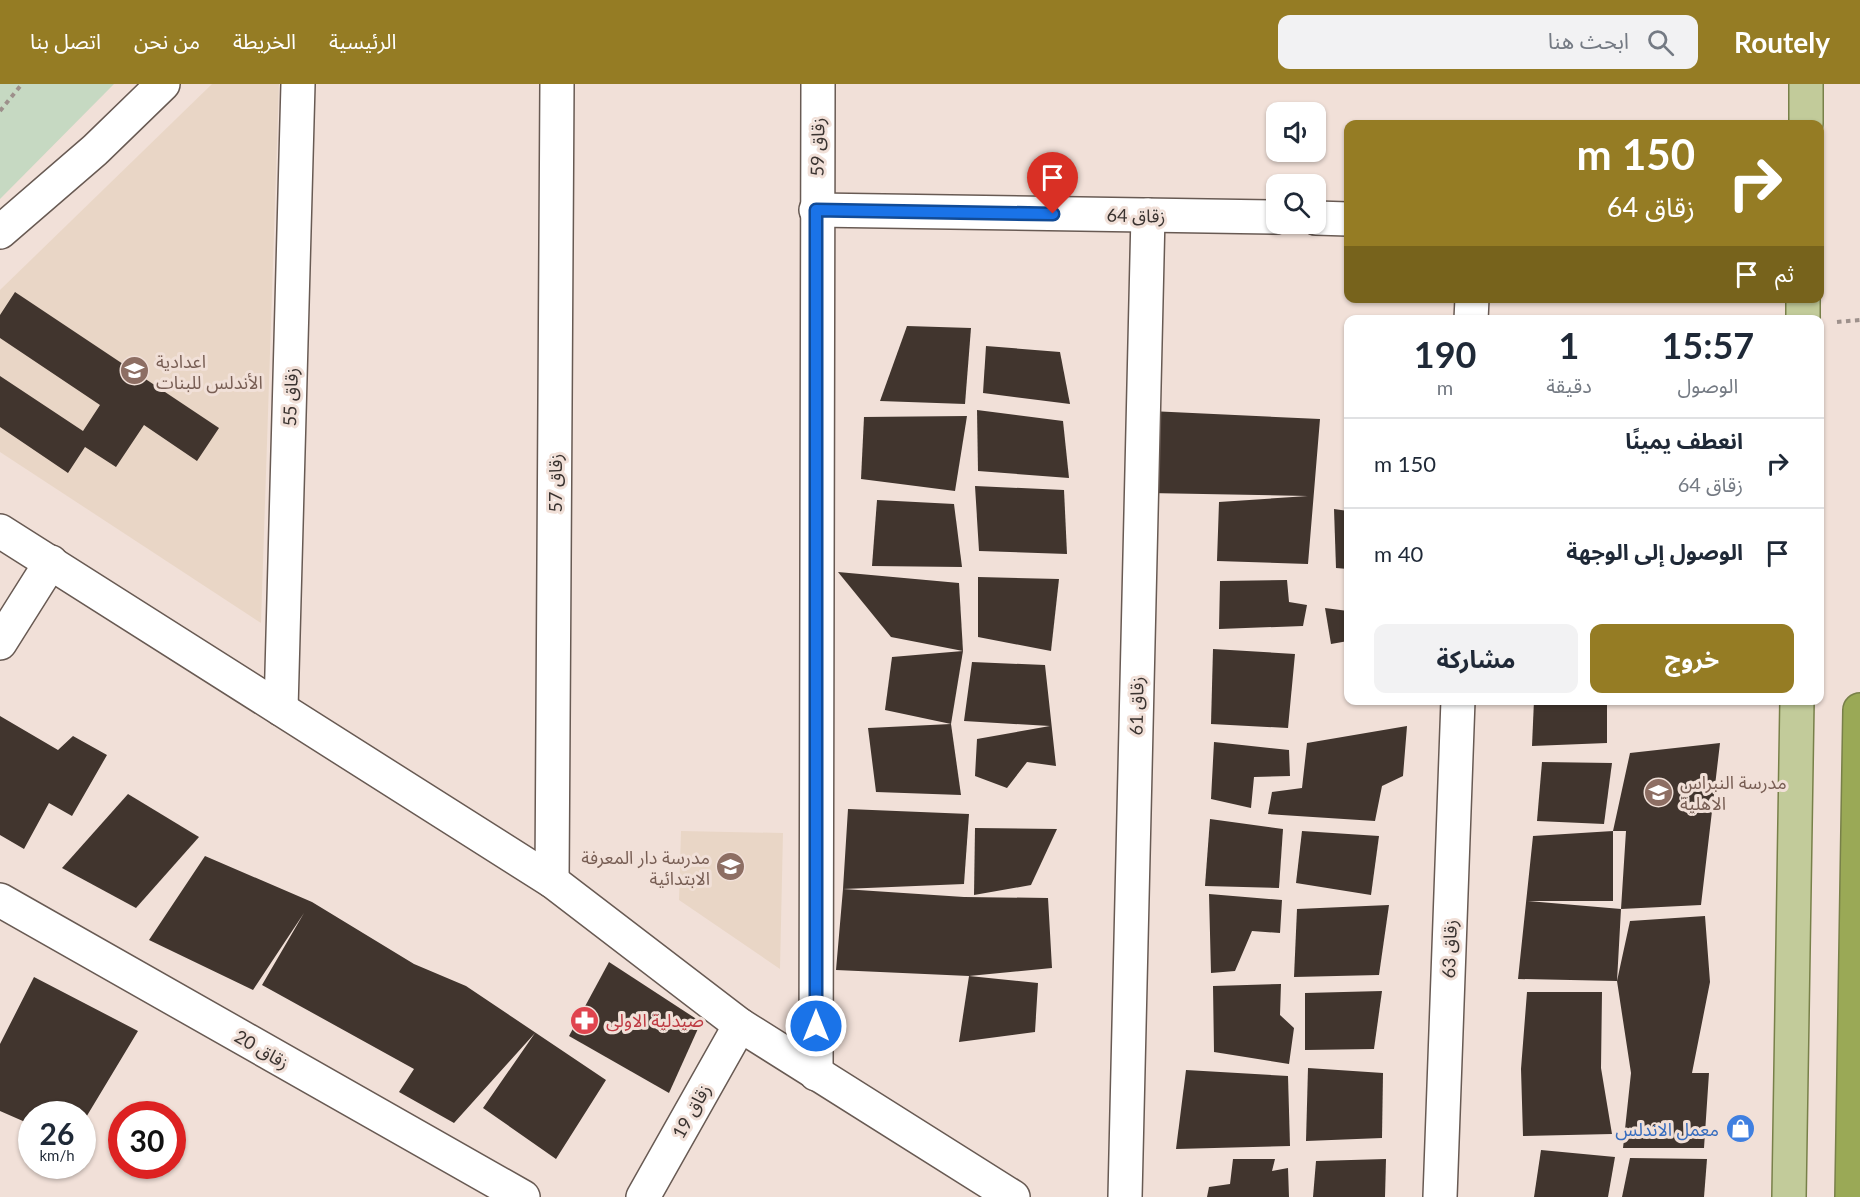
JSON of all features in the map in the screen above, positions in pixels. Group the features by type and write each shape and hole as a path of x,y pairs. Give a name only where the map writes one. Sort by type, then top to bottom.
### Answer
{"highway":[{"path":"1852,1197 1860,710"}],"main road":[{"path":"1806,84 1806,120"},
{"path":"1789,1197 1797,705"}],"street":[{"path":"0,232 95,150 163,84"},
{"name":"زقاق 55","path":"281,709 298,84"},
{"name":"زقاق 57","path":"552,881 557,84"},
{"name":"زقاق 59","path":"816,1074 818,84"},
{"name":"زقاق 64","path":"816,210 1266,218"},
{"name":"زقاق 61","path":"1125,1197 1148,215"},
{"path":"1326,218 1344,219"},
{"path":"0,531 552,881 740,1025 1013,1197"},
{"path":"0,643 51,562"},
{"name":"زقاق 63","path":"1440,1197 1458,705"},
{"name":"زقاق 20","path":"0,900 523,1197"},
{"name":"زقاق 19","path":"643,1197 740,1025"}],"path":[{"path":"0,111 22,84"}],"shaded area":[{"name":"اعدادية الأندلس للبنات","path":"212,84 279,84 261,623 0,452 0,290"},
{"name":"مدرسة دار المعرفة الابتدائية","path":"681,831 783,833 780,969 679,900"}],"green space":[{"path":"0,84 114,84 0,199"}],"building":[{"path":"15,292 219,428 197,461 144,425 116,467 85,447 68,473 0,427 0,376 83,431 100,405 0,338 0,315"},
{"path":"907,326 971,328 965,404 880,401"},
{"path":"986,346 1060,352 1070,404 983,393"},
{"path":"977,410 1063,421 1069,478 978,471"},
{"path":"1150,411 1320,419 1308,564 1217,561 1219,502 1308,496 1148,493"},
{"path":"967,416 955,491 861,479 864,417"},
{"path":"975,486 1064,490 1067,554 979,551"},
{"path":"877,500 954,504 962,567 872,566"},
{"path":"1334,509 1344,510 1344,569 1336,568"},
{"path":"838,572 959,583 963,651 891,637"},
{"path":"978,577 1059,579 1051,651 978,637"},
{"path":"1287,580 1289,602 1307,605 1303,626 1219,629 1220,581"},
{"path":"1325,608 1344,610 1344,642 1331,644"},
{"path":"1213,649 1295,654 1288,728 1211,724"},
{"path":"963,651 951,724 885,710 892,657"},
{"path":"972,662 1045,665 1056,766 1027,762 1007,788 975,776 977,739 1050,726 964,721"},
{"path":"1534,705 1607,705 1607,743 1532,746"},
{"path":"0,716 58,750 73,736 107,755 72,816 49,803 24,849 0,835"},
{"path":"951,724 961,795 876,792 868,728"},
{"path":"1407,726 1403,776 1382,786 1375,821 1268,814 1272,792 1302,788 1307,743"},
{"path":"1214,742 1289,750 1290,776 1254,777 1251,808 1211,799"},
{"path":"1720,743 1701,905 1621,909 1626,831 1613,831 1630,753"},
{"path":"1542,762 1612,763 1604,824 1537,821"},
{"path":"128,794 199,837 136,908 62,868"},
{"path":"848,809 969,814 964,884 843,889"},
{"path":"1210,819 1283,829 1279,888 1205,886"},
{"path":"975,828 1057,829 1031,885 974,895"},
{"path":"1302,831 1379,836 1371,895 1296,883"},
{"path":"1613,831 1613,901 1528,901 1621,909 1617,981 1518,979 1533,836"},
{"path":"205,856 312,902 414,964 466,986 606,1080 556,1159 483,1108 535,1033 454,1123 399,1092 414,1069 262,985 304,913 253,990 149,940"},
{"path":"843,889 964,897 1048,898 1052,968 969,976 836,970"},
{"path":"1209,894 1282,900 1280,933 1252,931 1235,971 1211,973"},
{"path":"1389,905 1379,975 1294,977 1297,909"},
{"path":"1705,916 1710,982 1692,1073 1709,1073 1704,1148 1623,1148 1631,1073 1617,981 1630,921"},
{"path":"609,962 701,1022 669,1093 569,1036"},
{"path":"969,976 1038,983 1035,1032 959,1042"},
{"path":"34,977 138,1031 96,1101 18,1101 18,1119 0,1111 0,1044"},
{"path":"1281,984 1280,1015 1294,1028 1289,1064 1214,1052 1213,986"},
{"path":"1382,991 1374,1049 1305,1050 1305,993"},
{"path":"1527,992 1602,992 1601,1068 1612,1134 1523,1136 1521,1069"},
{"path":"1308,1068 1383,1073 1382,1138 1306,1141"},
{"path":"1186,1070 1288,1076 1290,1146 1176,1149"},
{"path":"1541,1150 1615,1157 1608,1197 1534,1197"},
{"path":"1630,1158 1707,1159 1704,1197 1622,1197"},
{"path":"1233,1159 1275,1159 1272,1171 1288,1168 1289,1197 1207,1197 1209,1187 1230,1184"},
{"path":"1386,1159 1385,1197 1313,1197 1316,1161"}],"place":[{"name":"اعدادية الأندلس للبنات","path":"135,371"},
{"name":"مدرسة النبراس الاهلية","path":"1659,792"},
{"name":"مدرسة دار المعرفة الابتدائية","path":"731,867"},
{"name":"صيدلية الاولى","path":"585,1020"},
{"name":"معمل الاندلس","path":"1740,1129"}],"route":[{"path":"816,1026 816,210 1053,214"}]}
